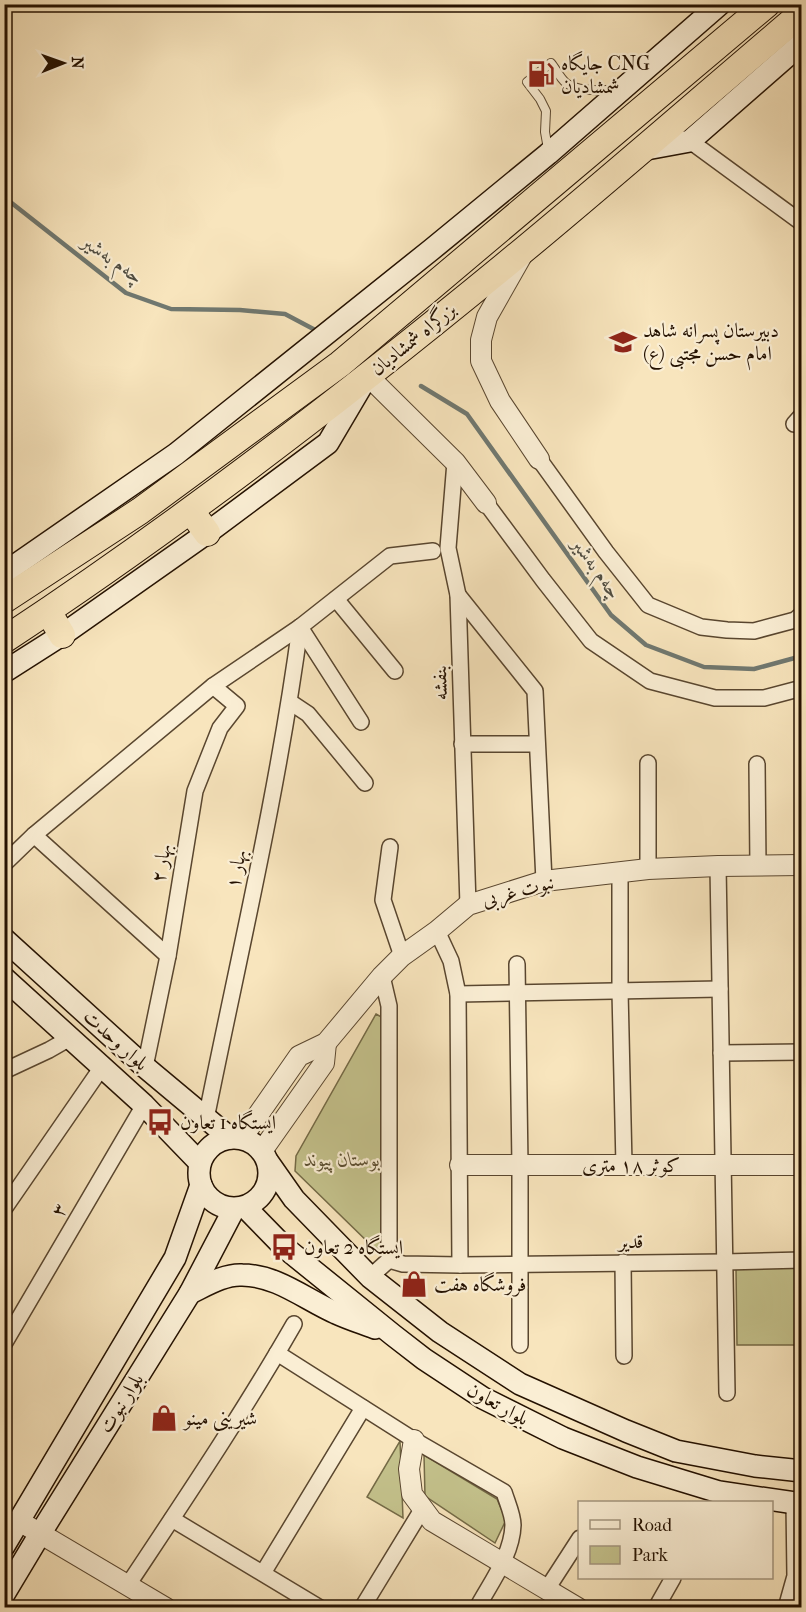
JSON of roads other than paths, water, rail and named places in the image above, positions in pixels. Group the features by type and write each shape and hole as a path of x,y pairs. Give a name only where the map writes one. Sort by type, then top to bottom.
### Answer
{"highway":[{"name":"بزرگراه شمشادیان","path":"4,600 140,511 340,364 767,4"},
{"name":"بزرگراه شمشادیان","path":"4,640 191,512 368,376 527,248 801,13"},
{"path":"191,512 207,533"},
{"path":"48,611 62,635"}],"main road":[{"path":"4,573 176,454 548,154 720,4"},
{"path":"679,40 722,44"},
{"path":"641,150 690,141 801,43"},
{"path":"4,672 62,635 207,533 328,443 368,376"},
{"name":"بلوار وحدت","path":"4,939 145,1067 206,1119 236,1138"},
{"name":"بلوار وحدت","path":"4,978 144,1105 200,1162"},
{"path":"236,1138 253,1143 265,1156 270,1173 268,1184 263,1194 255,1202 239,1208 225,1208 210,1200 201,1185 199,1174 200,1162 211,1146 220,1140 236,1138"},
{"name":"بلوار تعاون","path":"265,1156 294,1200 370,1277 440,1332 520,1384 676,1451 755,1466 801,1471"},
{"name":"بلوار نبوت","path":"4,1546 175,1258 201,1185"},
{"name":"بلوار تعاون","path":"239,1208 393,1335 424,1359 483,1398 563,1438 637,1467 719,1492 798,1504"},
{"name":"بلوار نبوت","path":"4,1594 239,1208"},
{"path":"189,1293 215,1281 240,1274 259,1277 284,1286 336,1313 393,1335"}],"street":[{"path":"690,141 801,223"},
{"path":"527,248 487,317 481,340 481,361 500,401 606,552 648,605 701,627 754,631 795,620 801,614"},
{"path":"368,376 455,462 591,641 650,681 715,698 764,698 801,688"},
{"name":"بنفشه","path":"455,462 448,548 458,596 468,905"},
{"path":"4,864 34,835 213,686 300,627 390,556 433,551"},
{"path":"458,596 535,691 544,881"},
{"path":"336,599 395,671"},
{"path":"300,627 361,722"},
{"name":"بهار ۱","path":"206,1119 248,921 290,702 300,627"},
{"name":"بهار ۲","path":"145,1067 168,956 195,791 220,728 237,706 213,686"},
{"path":"290,702 308,714 365,783"},
{"path":"462,744 537,744"},
{"path":"648,763 648,869"},
{"path":"757,764 758,866"},
{"path":"34,835 168,956"},
{"path":"390,847 383,900 402,956"},
{"path":"718,866 727,1393"},
{"name":"نبوت غربی","path":"236,1138 299,1056 326,1043 382,976 402,956 468,905 544,881 648,869 801,866"},
{"path":"620,873 624,1165"},
{"path":"437,931 451,962 458,994 460,1265"},
{"path":"517,964 520,1345"},
{"path":"370,1277 389,1260 389,1006 382,976"},
{"path":"458,994 720,989"},
{"path":"4,1071 70,1038"},
{"name":"نبوت غربی","path":"265,1156 324,1063 326,1043"},
{"path":"721,1053 801,1052"},
{"path":"4,1209 102,1067"},
{"name":"۳","path":"6,1338 144,1105"},
{"name":"کوثر ۱۸ متری","path":"460,1165 801,1165"},
{"name":"قدیر","path":"389,1260 403,1264 460,1265 801,1260"},
{"path":"623,1262 624,1356"},
{"path":"128,1585 294,1324"},
{"path":"277,1353 414,1440 504,1492 514,1523 509,1546 477,1608"},
{"path":"263,1573 363,1408"},
{"path":"414,1440 409,1468 412,1494 432,1521 578,1608"},
{"path":"786,1608 798,1576 798,1504"},
{"path":"362,1608 423,1509"},
{"path":"172,1519 320,1608"},
{"path":"19,1521 128,1585 155,1605"},
{"path":"547,1589 578,1540"},
{"path":"656,1608 672,1579"}],"lane":[{"path":"548,154 545,132 546,111 527,82 551,63 565,82 575,87 588,90 622,90"}],"waterway":[{"name":"چەم بەشیر","path":"4,197 126,293 171,309 240,310 285,314 319,332"},
{"name":"چەم بەشیر","path":"421,386 467,414 611,615 646,645 704,667 754,669 802,656"}],"place":[{"name":"جایگاه CNG شمشادیان","path":"541,74"},
{"name":"دبیرستان پسرانه شاهد امام حسن مجتبی (ع)","path":"623,342"},
{"name":"ایستگاه 1 تعاون","path":"160,1122"},
{"name":"ایستگاه 2 تعاون","path":"284,1247"},
{"name":"فروشگاه هفت","path":"414,1284"},
{"name":"شیرینی مینو","path":"164,1418"}],"park label":[{"name":"بوستان پیوند","path":"342,1159"}]}
